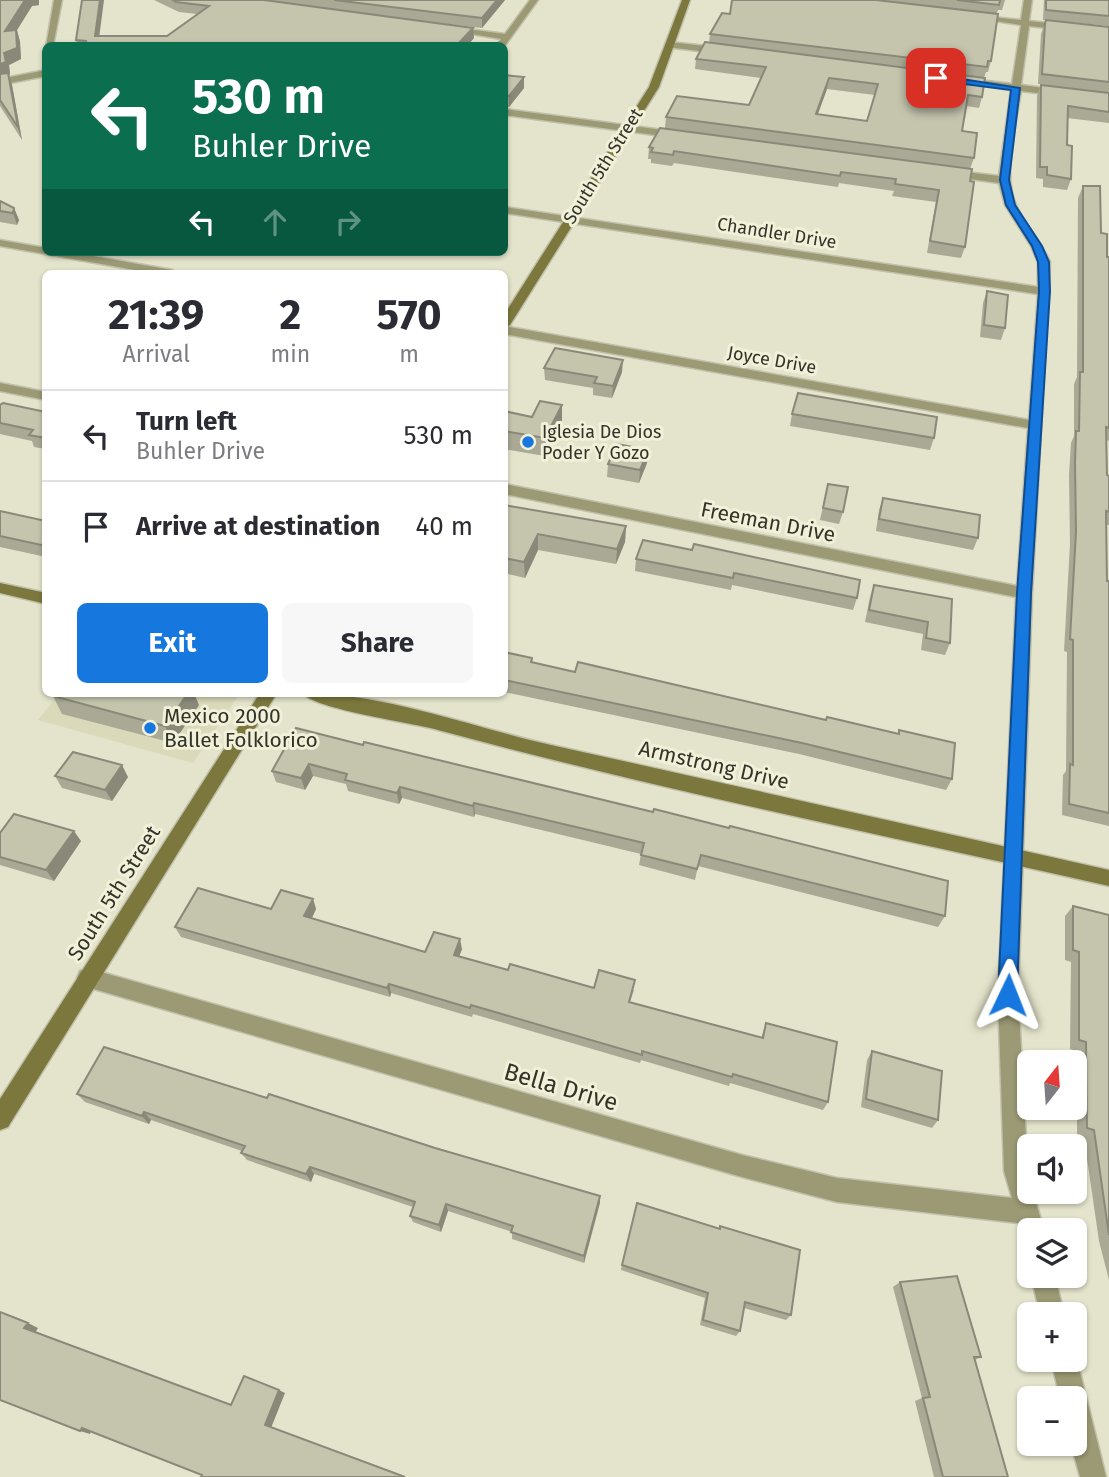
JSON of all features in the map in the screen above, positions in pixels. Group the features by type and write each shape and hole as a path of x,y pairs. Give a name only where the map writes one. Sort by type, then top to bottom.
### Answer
{"street":[{"path":"50,42 58,0"},
{"path":"504,42 534,0"},
{"name":"South 5th Street","path":"508,319 654,87 686,0"},
{"path":"1027,0 1004,180 1010,205 1037,246 1044,262 1024,593 1008,995 1016,1171 1028,1218"},
{"path":"969,16 1109,32"},
{"path":"441,29 508,37"},
{"path":"670,45 739,53"},
{"path":"0,82 42,75"},
{"path":"946,79 1109,99"},
{"path":"508,113 695,138"},
{"path":"937,171 1004,180"},
{"name":"Chandler Drive","path":"508,211 1044,291"},
{"path":"0,243 42,251"},
{"path":"72,256 154,270"},
{"name":"Joyce Drive","path":"508,331 1034,425"},
{"path":"0,387 42,395"},
{"name":"Freeman Drive","path":"508,490 1024,593"},
{"path":"0,588 42,599"},
{"name":"South 5th Street","path":"0,1119 266,697"},
{"name":"Armstrong Drive","path":"319,697 328,702 408,715 520,745 1109,878"},
{"name":"Bella Drive","path":"88,978 742,1166 837,1190 1017,1219"},
{"path":"1087,1453 1093,1477"}],"shaded area":[{"path":"57,697 237,697 193,763 38,720"}],"building":[{"path":"0,0 25,0 5,31 16,30 17,48 4,53 6,62 0,64"},
{"path":"82,0 100,0 95,36 167,36 209,6 173,0 264,0 473,28 460,42 76,40"},
{"path":"334,0 497,0 482,18"},
{"path":"732,0 876,0 998,14 991,61 988,61 987,67 710,34 722,13 730,14"},
{"path":"957,0 1000,0 999,5"},
{"path":"1046,0 1109,0 1109,16 1046,10"},
{"path":"1046,20 1109,27 1109,82 1042,74"},
{"path":"705,42 985,78 982,97 968,95 962,131 977,133 974,158 666,117 677,96 749,105 766,67 696,59","holes":["829,78 878,84 867,121 816,114"]},
{"path":"8,73 18,127 0,100 0,74"},
{"path":"508,75 524,77 509,96"},
{"path":"1041,85 1109,93 1109,112 1068,106 1067,145 1072,146 1071,179 1047,175 1047,167 1040,167"},
{"path":"660,128 972,169 970,181 974,182 965,247 930,241 939,190 895,184 896,179 841,172 840,176 674,151 673,155 651,152 653,148 649,147"},
{"path":"1083,186 1100,186 1101,233 1107,234 1109,257 1109,428 1106,427 1109,512 1106,511 1109,581 1109,813 1069,804 1070,764 1073,765 1073,640 1070,639 1076,532 1076,431 1079,431 1080,372 1083,372"},
{"path":"0,201 14,208 13,213 0,211"},
{"path":"987,291 1008,295 1005,328 984,325"},
{"path":"555,348 623,360 613,386 594,383 597,377 544,368"},
{"path":"798,393 937,417 934,438 792,414"},
{"path":"540,401 562,405 545,438 508,432 508,412 532,417"},
{"path":"3,403 42,411 42,437 29,435 33,430 0,423 0,405"},
{"path":"617,444 648,450 640,470 608,464"},
{"path":"828,484 848,487 843,512 823,508"},
{"path":"883,498 980,515 978,538 879,519"},
{"path":"508,506 626,526 617,549 538,534 524,562 508,559"},
{"path":"0,511 42,520 42,545 0,536"},
{"path":"643,540 692,550 694,544 860,580 857,598 734,573 733,578 636,559"},
{"path":"874,585 952,599 950,643 926,638 928,622 869,610"},
{"path":"508,653 532,658 531,662 575,672 578,662 826,720 827,717 899,734 899,730 955,743 952,779 802,743 508,681"},
{"path":"57,697 185,697 165,726"},
{"path":"296,728 653,812 654,809 729,828 730,826 948,881 945,916 701,855 697,869 641,855 644,843 474,803 473,806 400,787 397,793 345,780 347,774 309,764 301,778 272,771"},
{"path":"73,752 122,765 105,790 55,776"},
{"path":"14,814 74,831 46,870 0,857 0,833"},
{"path":"198,888 271,909 281,890 313,899 304,916 425,952 434,932 460,939 454,955 508,970 510,964 594,988 599,970 635,980 629,1002 763,1038 766,1023 837,1042 828,1102 642,1051 642,1055 471,1005 470,1008 389,984 387,988 175,927"},
{"path":"1073,906 1109,915 1109,1235 1094,1130 1087,1128 1087,1050 1086,1042 1079,1040 1079,952 1073,950"},
{"path":"104,1047 267,1098 269,1094 435,1148 600,1196 584,1256 511,1232 513,1226 446,1204 439,1225 410,1216 415,1202 310,1167 306,1174 241,1153 245,1146 144,1112 142,1116 77,1094"},
{"path":"872,1051 942,1071 938,1120 866,1099"},
{"path":"637,1203 800,1250 791,1315 745,1302 740,1331 703,1320 708,1293 622,1265"},
{"path":"957,1276 981,1357 974,1357 1008,1477 943,1477 923,1398 930,1397 900,1282"},
{"path":"0,1312 28,1323 24,1328 231,1405 244,1376 279,1390 265,1425 405,1477 201,1477 202,1475 82,1428 80,1431 0,1400"}],"place":[{"name":"Iglesia De Dios Poder Y Gozo","path":"528,442"},
{"name":"Mexico 2000 Ballet Folklorico","path":"150,728"}],"route":[{"path":"936,78 1015,88 1004,180 1010,205 1037,246 1044,262 1024,593 1008,995"}]}
